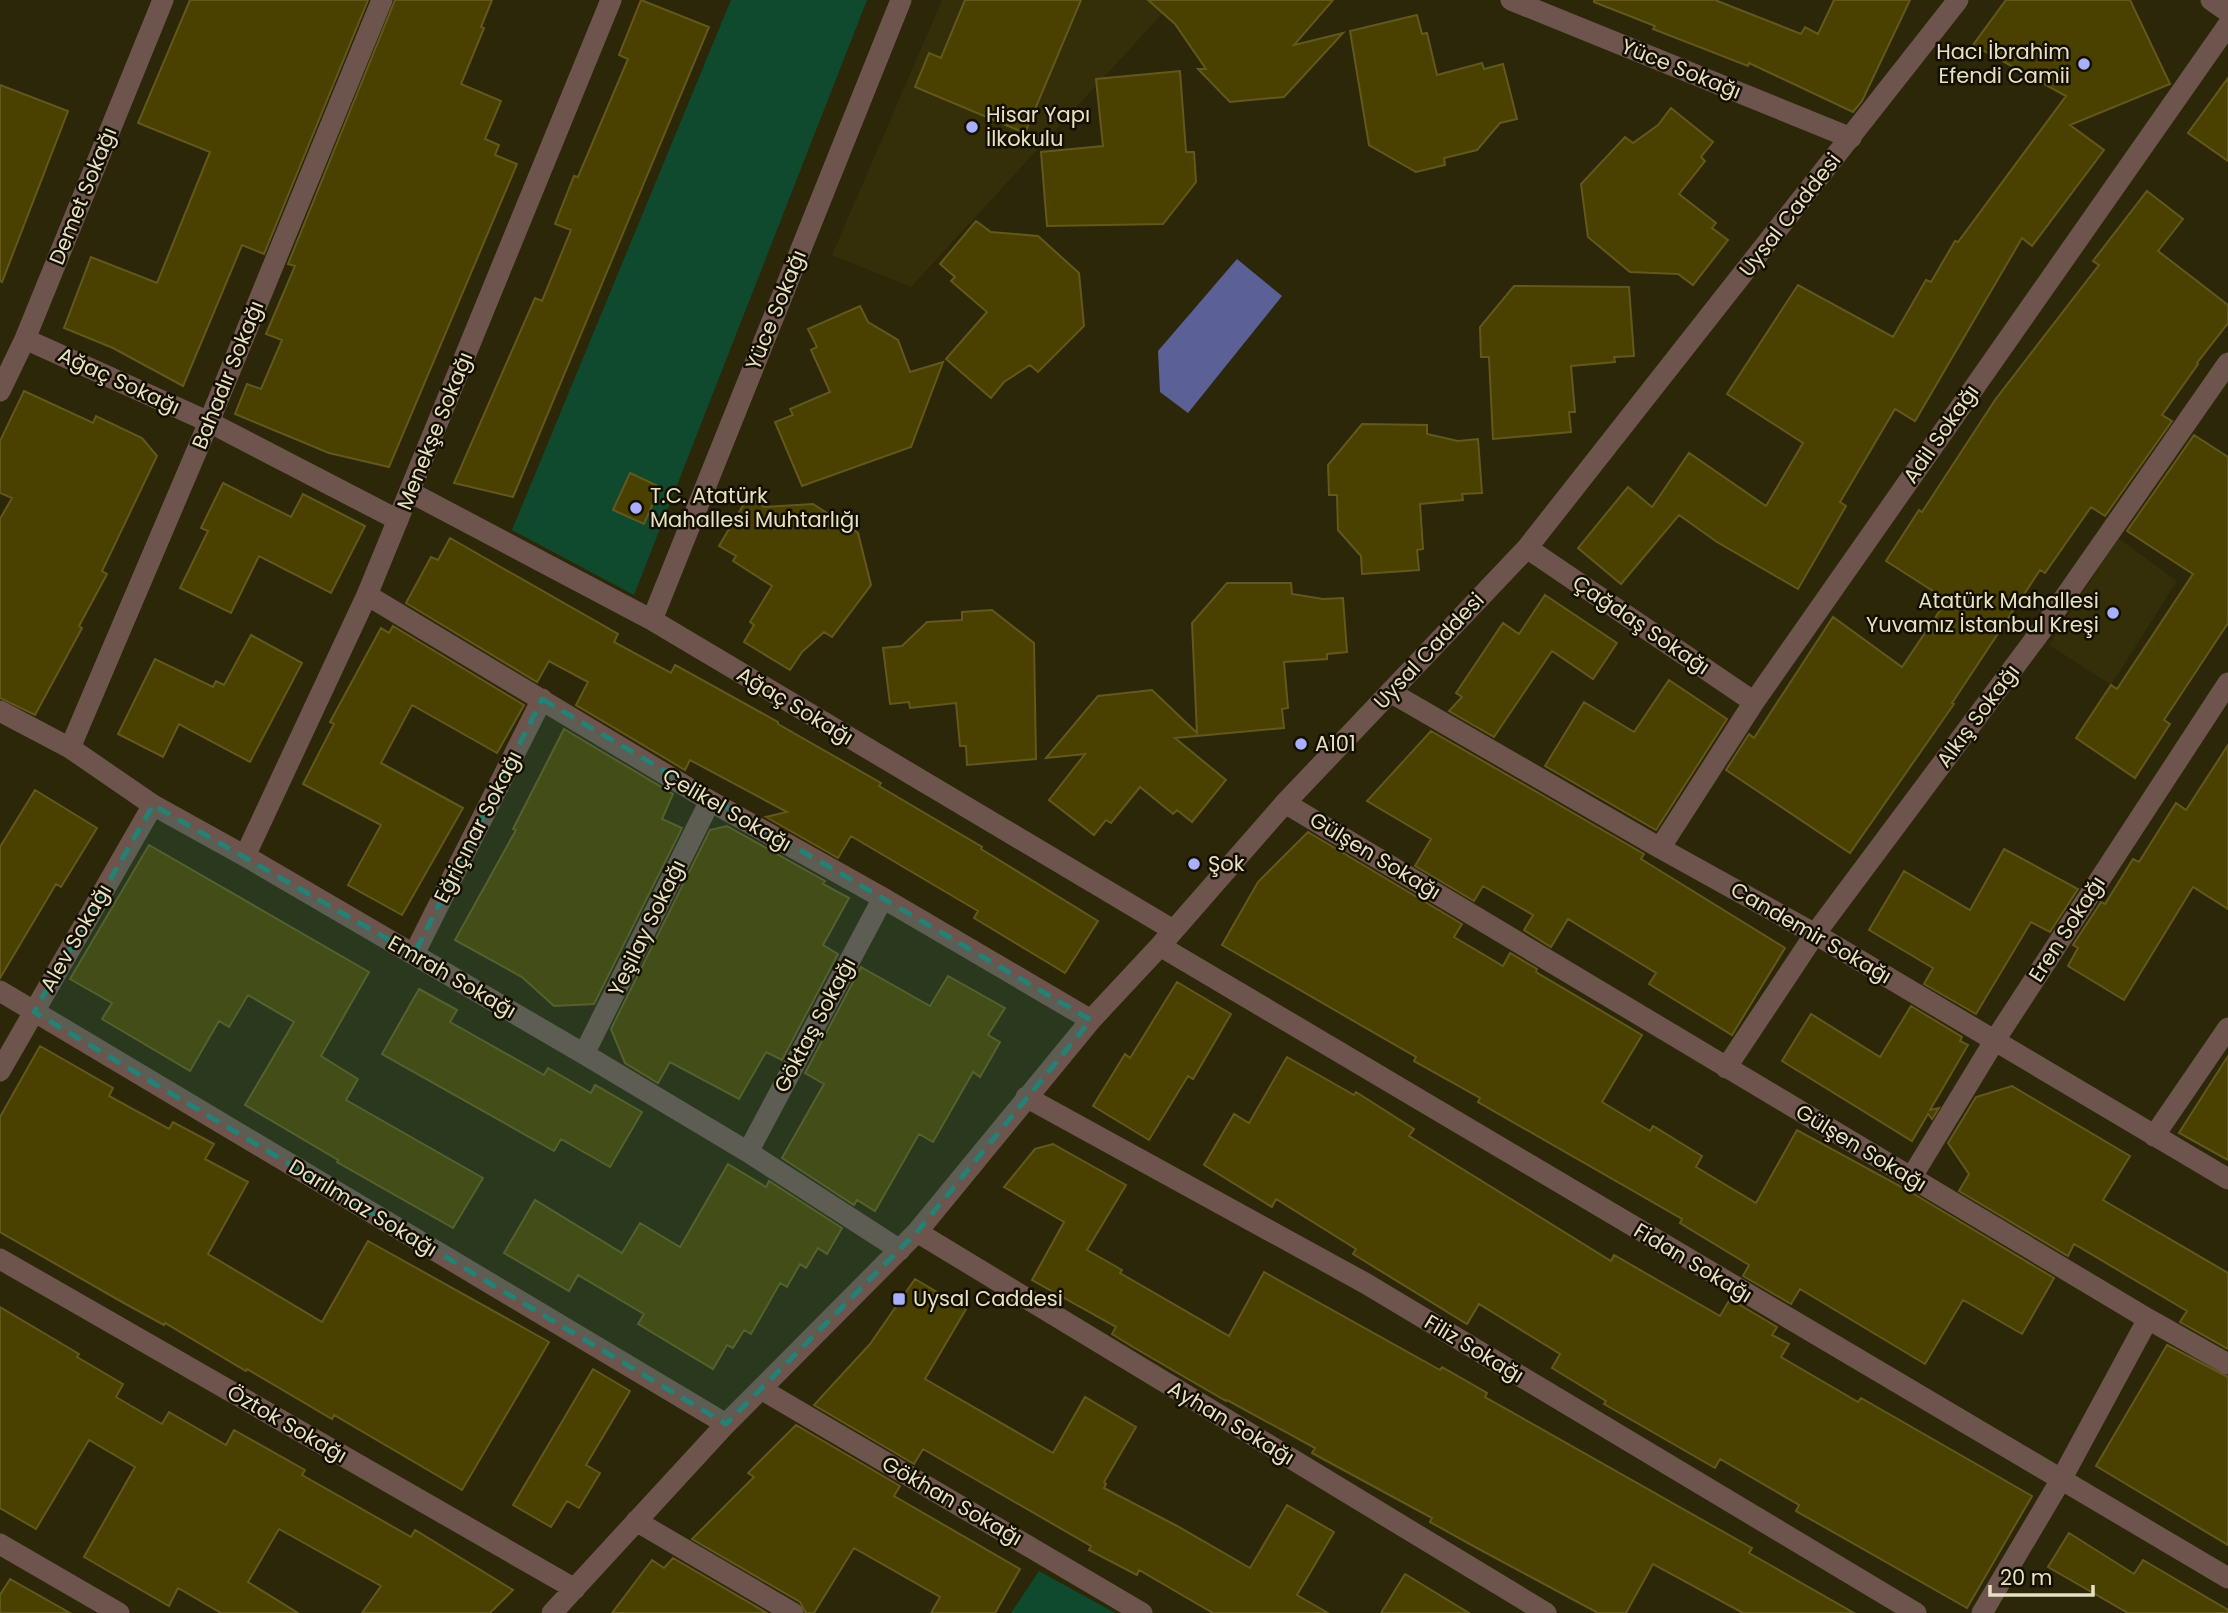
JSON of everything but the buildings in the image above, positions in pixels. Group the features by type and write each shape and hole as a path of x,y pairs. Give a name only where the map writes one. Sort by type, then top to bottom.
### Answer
{"street":[{"name":"Demet Sokağı","path":"0,391 25,339 163,0"},
{"name":"Bahadır Sokağı","path":"70,748 209,422 382,0"},
{"name":"Menekşe Sokağı","path":"245,856 367,595 611,0"},
{"name":"Yüce Sokağı","path":"652,620 901,0"},
{"name":"Yüce Sokağı","path":"1511,0 1851,138"},
{"name":"Uysal Caddesi","path":"552,1613 726,1424 916,1233 1091,1020 1285,803 1527,548 1958,0"},
{"path":"2211,0 2228,12"},
{"name":"Adil Sokağı","path":"1660,848 1754,702 2228,25"},
{"name":"Ağaç Sokağı","path":"25,339 209,422 398,520"},
{"name":"Alkış Sokağı","path":"1727,1068 1815,934 2044,627 2228,363"},
{"name":"Ağaç Sokağı","path":"410,492 652,620 1166,938"},
{"name":"Çağdaş Sokağı","path":"1527,548 1754,702"},
{"name":"Çelikel Sokağı","path":"367,595 710,801 883,898 1091,1020"},
{"name":"Eren Sokağı","path":"1911,1178 1995,1040 2228,683"},
{"name":"Candemir Sokağı","path":"1390,692 1815,934 2228,1178"},
{"name":"Eğriçınar Sokağı","path":"414,954 542,699"},
{"name":"Emrah Sokağı","path":"0,711 70,748 153,805 414,954 748,1152 900,1250"},
{"name":"Yeşilay Sokağı","path":"584,1054 710,801"},
{"name":"Gülşen Sokağı","path":"1285,803 2148,1319 2228,1364"},
{"name":"Alev Sokağı","path":"0,1071 153,805"},
{"name":"Göktaş Sokağı","path":"748,1152 883,898"},
{"name":"Fidan Sokağı","path":"1166,938 1789,1321 2062,1478 2228,1578"},
{"name":"Darılmaz Sokağı","path":"0,991 726,1424"},
{"path":"2154,1136 2228,1028"},
{"name":"Filiz Sokağı","path":"1026,1097 1365,1283 1916,1613"},
{"name":"Ayhan Sokağı","path":"916,1233 1546,1613"},
{"name":"Öztok Sokağı","path":"0,1259 575,1589"},
{"path":"1982,1613 2062,1478 2148,1319"},
{"name":"Gökhan Sokağı","path":"761,1389 1142,1613"},
{"path":"636,1521 793,1613"},
{"path":"0,1544 119,1613"}],"highlighted area":[{"path":"542,699 1091,1020 917,1232 726,1424 34,1012 153,805 414,954"}],"shaded area":[{"name":"Hisar Yapı İlkokulu","path":"942,0 1175,0 911,287 832,255"},
{"name":"Atatürk Mahallesi Yuvamız İstanbul Kreşi","path":"2118,538 2177,581 2111,685 2049,645"}],"green space":[{"path":"731,0 867,0 634,595 512,530"},
{"path":"1039,1571 1115,1613 1011,1613"}],"water":[{"path":"1237,259 1282,296 1188,413 1160,392 1158,351"}],"place":[{"name":"Hacı İbrahim Efendi Camii","path":"2084,64"},
{"name":"Hisar Yapı İlkokulu","path":"972,127"},
{"name":"T.C. Atatürk Mahallesi Muhtarlığı","path":"636,508"},
{"name":"Atatürk Mahallesi Yuvamız İstanbul Kreşi","path":"2113,613"},
{"name":"A101","path":"1301,744"},
{"name":"Şok","path":"1194,864"},
{"name":"Uysal Caddesi","path":"899,1299"}]}
